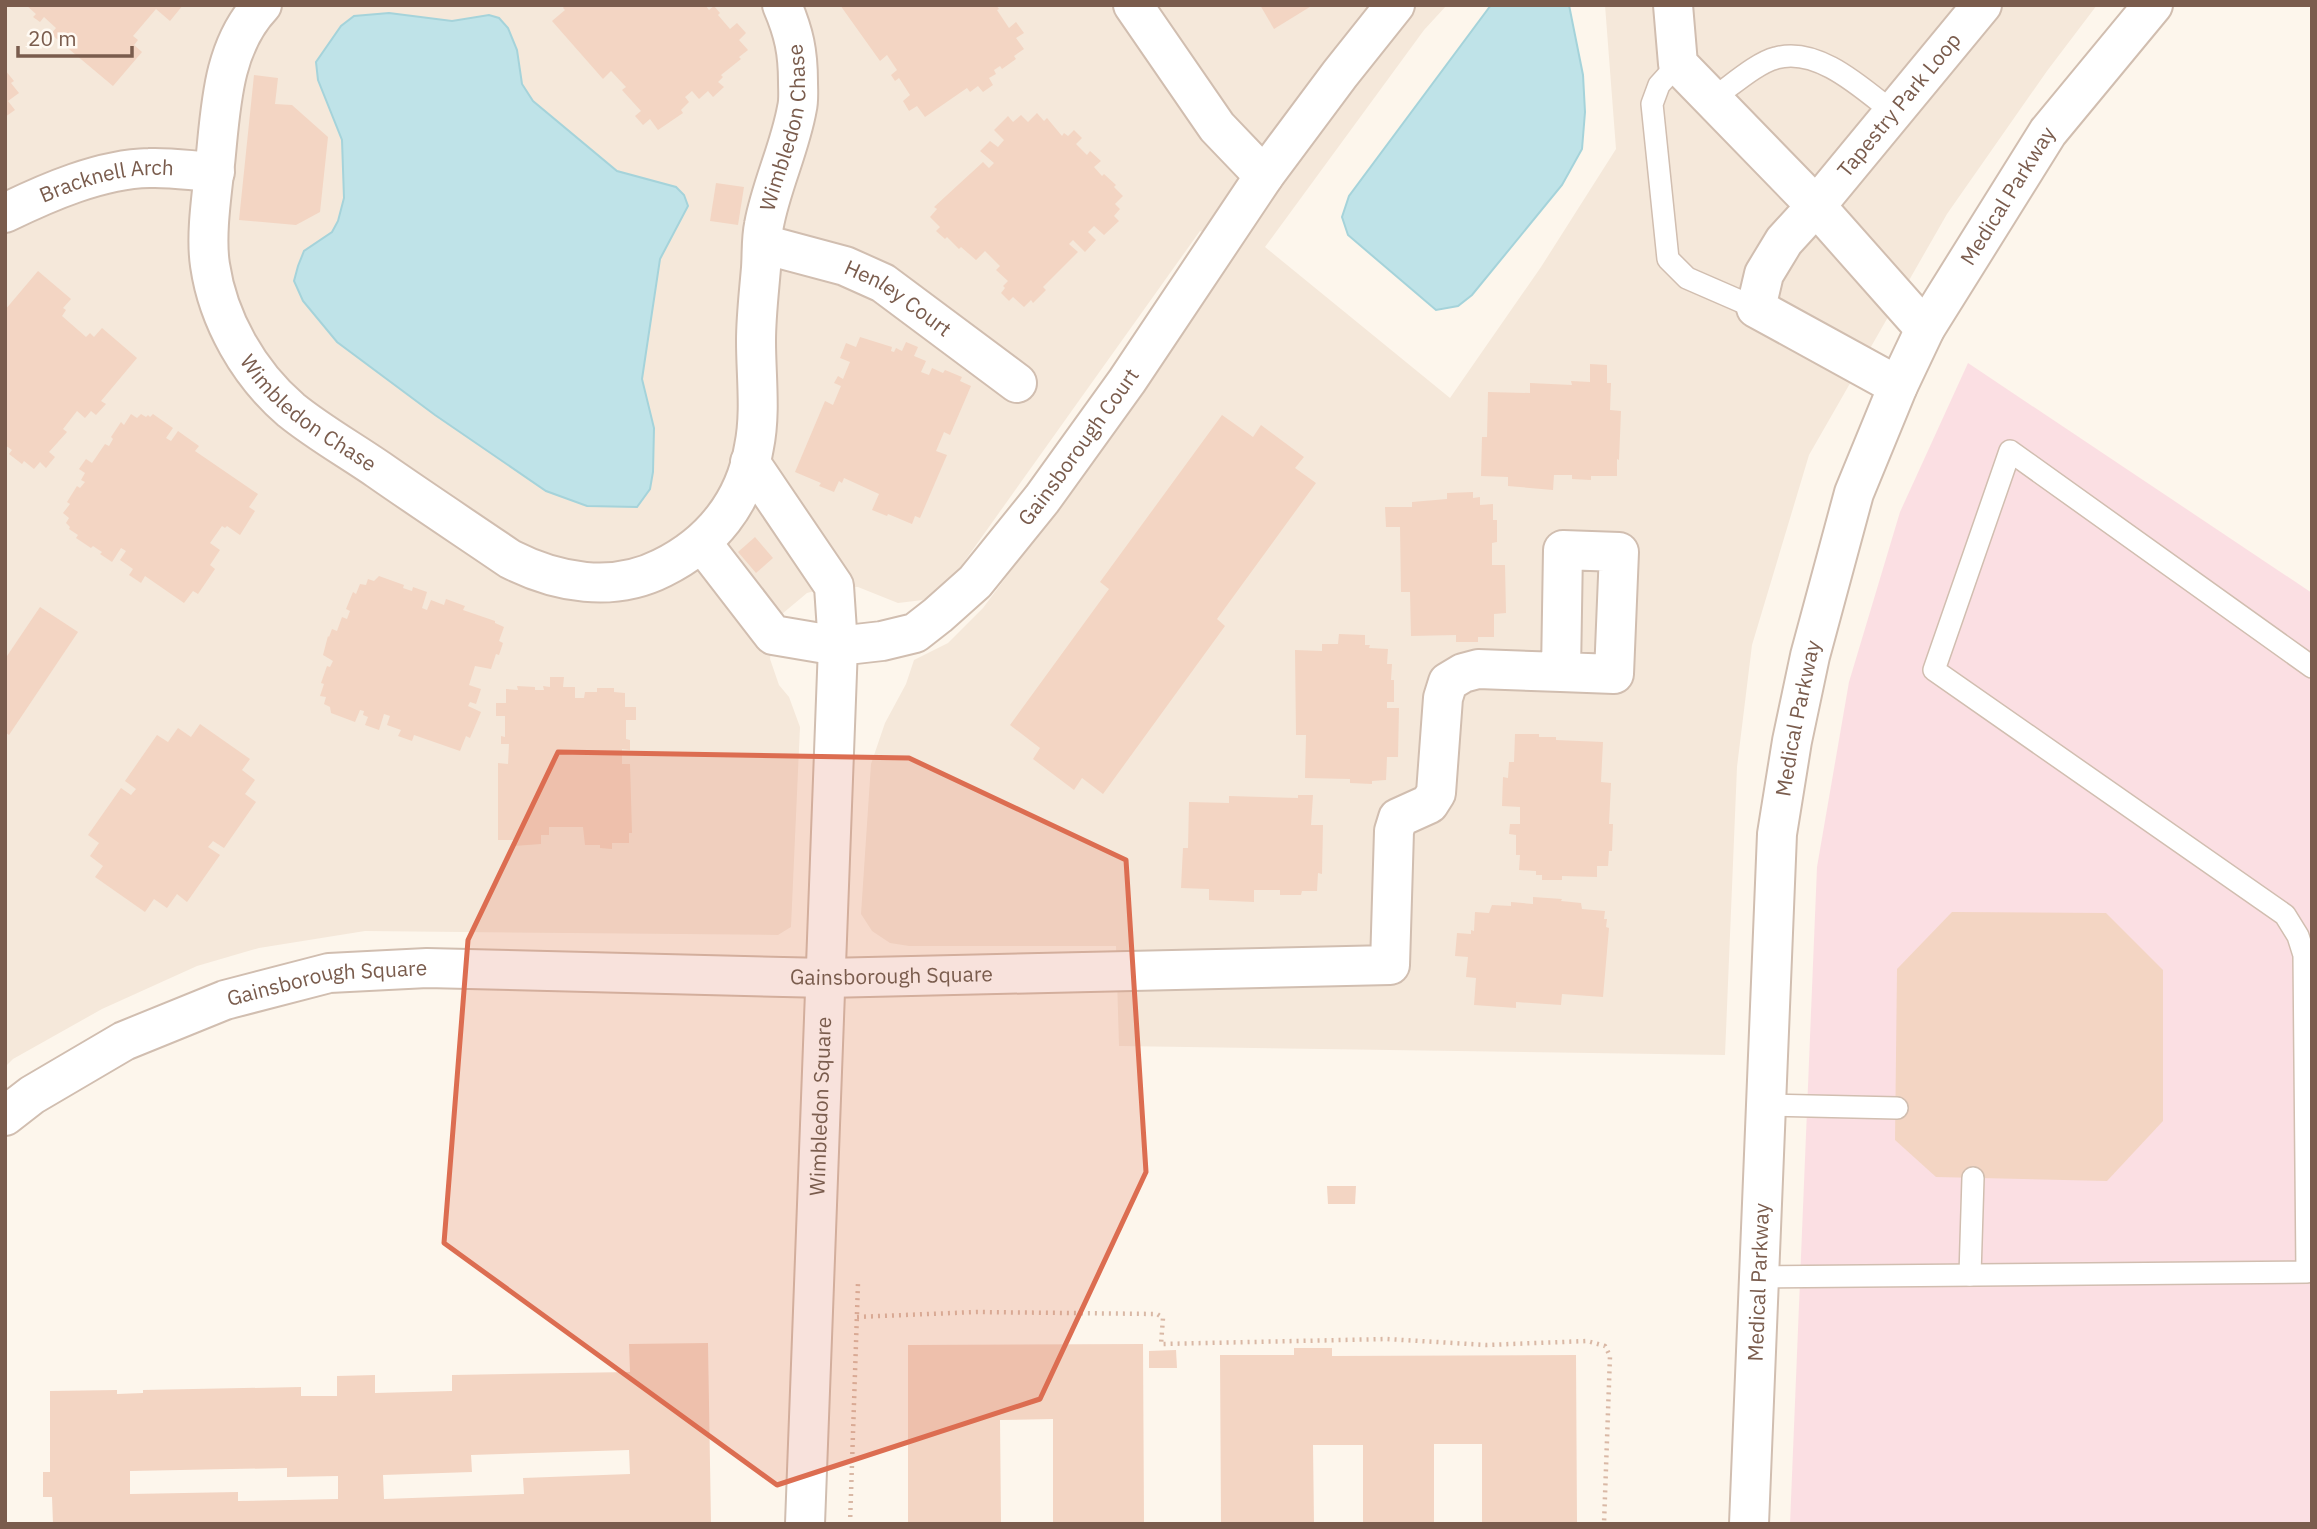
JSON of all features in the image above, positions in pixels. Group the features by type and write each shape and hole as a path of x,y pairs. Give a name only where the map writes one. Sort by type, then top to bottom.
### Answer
{"street":[{"name":"Wimbledon Chase","path":"261,5 240,35 231,59 221,103 210,203 210,264 225,320 252,368 290,409 499,552 529,569 579,583 609,583 655,572 681,559 702,543 736,502 746,478 754,447 757,418 756,340 764,226 798,107 798,56 793,31 782,5"},
{"path":"1133,5 1217,127 1265,176"},
{"name":"Gainsborough Court","path":"838,646 915,634 975,582 1042,499 1126,382 1265,176 1395,5"},
{"path":"1673,5 1678,64 1816,206 1925,329"},
{"name":"Tapestry Park Loop","path":"1756,308 1764,274 1784,241 1982,5"},
{"name":"Medical Parkway","path":"1749,1524 1777,834 1792,741 1810,656 1854,493 1898,386 1925,329 2048,132 2153,5"},
{"name":"Bracknell Arch","path":"5,213 46,193 96,176 148,168 215,172"},
{"name":"Henley Court","path":"763,244 845,266 883,283 1017,383"},
{"path":"1756,308 1898,386"},
{"path":"702,543 773,635 838,646 834,586 750,463"},
{"name":"Wimbledon Square","path":"805,1524 838,646"},
{"name":"Gainsborough Square","path":"5,1116 32,1096 124,1041 225,1000 329,973 427,968 826,978 1390,965 1394,831 1398,818 1429,804 1436,793 1443,698 1448,682 1463,673 1478,669 1561,672"}],"lane":[{"path":"1712,99 1776,58 1805,57 1832,66 1894,113"},
{"path":"1678,64 1659,85 1652,104 1668,259 1687,278 1756,308"},
{"path":"1760,1277 2307,1272 2304,955 2298,936 2285,915 1934,670 2010,451 2312,667"},
{"path":"1765,1105 1897,1108"},
{"path":"1970,1275 1973,1178"}],"path":[{"path":"850,1524 858,1283"},
{"path":"857,1317 976,1312 1157,1314 1163,1318 1164,1324 1161,1344 1387,1339 1486,1345 1587,1341 1605,1346 1610,1356 1604,1524"}],"highlighted area":[{"path":"558,752 909,758 1126,860 1146,1172 1040,1399 777,1485 444,1243 468,940"}],"shaded area":[{"path":"5,5 1447,5 1424,30 1265,247 1450,398 1541,267 1616,149 1605,5 2097,5 2047,71 1947,214 1809,455 1752,645 1737,767 1725,1055 1119,1046 1116,946 909,946 890,943 872,931 861,914 871,764 885,723 906,684 914,660 948,643 983,608 1042,529 1239,241 1200,231 949,583 923,600 898,603 858,587 834,586 807,593 782,614 773,635 770,659 779,685 789,697 800,727 791,927 778,935 365,931 259,948 197,966 102,1009 13,1059 5,1067"},
{"path":"1968,363 2312,593 2312,1524 1790,1524 1817,867 1849,682 1900,512"}],"water":[{"path":"1491,5 1569,5 1583,75 1585,112 1582,149 1562,185 1472,295 1458,306 1436,310 1348,235 1342,217 1349,196"},
{"path":"389,13 452,21 489,15 499,18 508,28 517,50 522,84 533,101 617,171 676,187 684,195 688,206 660,259 642,379 654,428 653,472 650,489 637,507 587,506 546,491 435,415 337,342 303,301 294,281 298,266 304,251 332,232 344,198 342,140 318,80 316,62 341,26 354,16"}],"building":[{"path":"26,5 183,5 170,21 156,9 133,36 138,40 134,45 142,52 113,86 51,34 56,28 44,17 40,22 33,17 36,14"},
{"path":"565,5 705,5 709,10 714,6 730,29 737,23 746,33 739,40 748,50 721,75 723,77 718,82 724,87 713,97 708,91 699,99 692,91 685,97 689,102 681,110 683,113 658,130 650,119 643,125 635,116 641,111 622,90 626,87 611,71 603,79 552,21 565,10"},
{"path":"840,5 996,5 1009,28 1016,22 1024,33 1016,38 1024,49 1002,69 1000,66 994,70 996,74 989,78 993,85 983,92 978,86 970,92 967,88 925,117 917,106 909,111 903,101 910,95 899,78 895,81 891,75 897,70 887,55 880,61"},
{"path":"1260,5 1313,5 1274,29"},
{"path":"5,70 19,93 8,101 15,110 5,117"},
{"path":"254,75 278,78 275,104 292,105 328,137 320,212 296,225 239,220"},
{"path":"1037,113 1044,121 1047,118 1062,136 1064,133 1068,136 1074,130 1082,138 1076,144 1087,155 1090,151 1101,161 1094,167 1116,185 1114,187 1123,196 1115,204 1120,209 1114,216 1119,221 1104,235 1094,226 1088,232 1096,240 1085,252 1073,240 1069,244 1078,252 1043,287 1046,290 1033,303 1031,300 1024,307 1013,297 1009,301 1001,293 1008,281 996,270 1000,266 985,251 976,260 936,231 940,227 930,217 937,209 934,207 983,162 989,168 994,163 980,151 990,141 998,147 1004,140 994,130 1008,116 1013,122 1021,115 1028,122"},
{"path":"716,183 744,187 738,225 710,221"},
{"path":"38,271 71,299 63,308 66,310 62,316 86,337 90,333 94,337 102,328 137,358 101,401 106,404 96,415 91,411 85,418 77,411 63,429 67,432 49,452 55,457 46,468 40,462 34,469 9,454 12,450 5,445 5,310"},
{"path":"860,337 892,347 891,351 894,352 896,348 902,351 906,342 918,347 914,356 926,361 921,372 929,375 932,368 943,373 945,370 962,377 960,381 971,386 950,435 944,432 936,451 947,455 920,518 915,516 912,524 872,510 879,494 844,478 842,483 839,481 834,492 795,472 825,401 833,405 841,386 834,383 838,376 843,379 850,362 840,358 846,343 856,347"},
{"path":"1590,364 1607,365 1607,383 1611,383 1610,410 1621,411 1617,476 1591,476 1591,480 1572,479 1572,475 1554,475 1553,490 1508,486 1508,477 1481,476 1482,437 1487,437 1488,392 1530,393 1530,383 1572,385 1571,381 1590,382"},
{"path":"131,414 137,418 141,414 150,417 153,414 173,428 166,438 171,441 178,431 199,446 195,451 258,494 249,507 255,511 240,535 227,526 222,526 210,543 220,550 210,565 215,569 198,594 193,591 184,603 145,576 141,583 129,575 133,569 120,560 126,551 121,548 112,562 93,546 91,548 76,538 78,535 69,529 66,523 69,518 63,513 77,486 80,488 85,482 81,480 85,473 79,469 86,459 92,463 105,444 109,446 113,439 111,437 121,422 124,425"},
{"path":"1222,415 1253,437 1261,425 1304,457 1295,468 1316,483 1217,619 1225,626 1103,794 1082,778 1074,790 1033,759 1040,748 1010,725 1109,589 1100,582"},
{"path":"1473,492 1473,498 1480,497 1480,505 1493,504 1493,520 1497,520 1497,542 1492,543 1492,565 1505,565 1506,613 1494,614 1494,637 1478,637 1478,642 1456,642 1456,635 1411,636 1410,592 1401,592 1400,527 1386,527 1385,507 1412,507 1412,502 1447,499 1447,493"},
{"path":"755,537 773,558 756,573 738,552"},
{"path":"379,576 404,585 403,588 412,591 413,587 427,592 422,608 427,610 431,600 444,605 446,599 465,606 463,610 504,627 499,641 503,643 491,669 475,666 469,685 481,689 476,704 470,702 468,706 481,712 470,738 466,736 460,751 414,735 412,741 398,736 401,730 387,725 390,716 384,714 379,730 365,725 368,717 363,715 364,711 360,710 355,722 331,713 330,707 324,704 326,697 320,696 327,666 330,667 333,661 323,655 328,636 332,629 337,631 342,617 347,619 350,611 346,609 353,592 356,594 360,584 366,585 368,579 374,581"},
{"path":"40,607 78,632 9,735 5,732 5,659"},
{"path":"1339,634 1365,635 1365,645 1370,645 1369,648 1388,649 1387,664 1392,664 1394,702 1387,702 1387,708 1399,708 1398,757 1387,757 1386,780 1372,781 1372,784 1350,783 1350,779 1305,778 1306,735 1296,735 1295,650 1322,651 1322,644 1338,644"},
{"path":"550,677 564,677 563,687 575,687 575,698 584,698 585,692 597,692 597,688 614,688 614,692 625,693 625,707 636,707 636,720 626,720 626,739 630,740 630,750 622,749 622,764 630,764 632,833 629,833 629,843 612,843 612,849 600,848 600,845 585,845 583,827 549,827 549,835 541,835 541,844 514,846 514,840 498,840 498,763 508,764 509,744 501,744 501,736 505,737 505,716 496,716 496,703 506,703 506,689 518,690 517,686 544,690 543,686 550,687"},
{"path":"200,724 250,759 242,770 255,780 245,794 256,802 224,848 213,841 208,847 220,855 187,902 177,894 167,908 154,899 145,912 95,877 103,866 90,856 99,843 88,835 121,788 131,795 136,789 125,781 157,735 168,742 178,728 191,737"},
{"path":"1515,734 1539,734 1539,737 1556,737 1556,740 1603,742 1601,782 1611,783 1609,824 1613,824 1612,851 1609,851 1608,866 1597,866 1597,877 1562,876 1562,880 1542,880 1542,875 1536,875 1536,871 1519,870 1520,855 1516,855 1516,835 1509,834 1510,824 1520,824 1520,807 1502,806 1503,777 1508,778 1509,762 1514,762"},
{"path":"1298,795 1313,795 1311,825 1323,825 1322,874 1318,873 1317,891 1302,891 1301,895 1280,895 1280,890 1254,890 1254,902 1209,900 1209,889 1181,888 1183,848 1188,848 1189,802 1229,803 1229,796 1298,798"},
{"path":"1533,897 1562,899 1561,901 1581,903 1582,909 1605,911 1604,919 1607,919 1606,927 1609,928 1603,997 1562,994 1561,1005 1516,1002 1516,1008 1474,1005 1476,978 1466,977 1468,957 1455,956 1457,933 1471,934 1471,930 1474,931 1475,912 1489,913 1492,905 1511,906 1511,902 1533,904"},
{"path":"1952,912 2106,913 2163,970 2163,1121 2107,1181 1936,1177 1895,1140 1897,969"},
{"path":"1327,1186 1356,1186 1355,1204 1328,1204"},
{"path":"708,1343 711,1524 53,1524 52,1497 43,1497 43,1472 50,1472 50,1391 117,1390 117,1394 143,1393 143,1390 301,1387 301,1396 337,1396 337,1376 375,1375 375,1393 452,1391 452,1375 630,1372 629,1344","holes":["629,1450 630,1474 523,1478 524,1494 384,1499 383,1475 472,1472 471,1455","287,1468 287,1477 338,1476 338,1499 238,1501 238,1492 130,1494 130,1471"]},
{"path":"1143,1344 1144,1524 1053,1524 1053,1419 1000,1420 1001,1524 908,1524 908,1345"},
{"path":"1294,1348 1332,1348 1332,1356 1576,1355 1577,1524 1482,1524 1482,1444 1434,1444 1434,1524 1363,1524 1363,1445 1313,1445 1314,1524 1221,1524 1220,1355 1294,1355"},
{"path":"1176,1350 1177,1368 1149,1368 1149,1351"}]}
